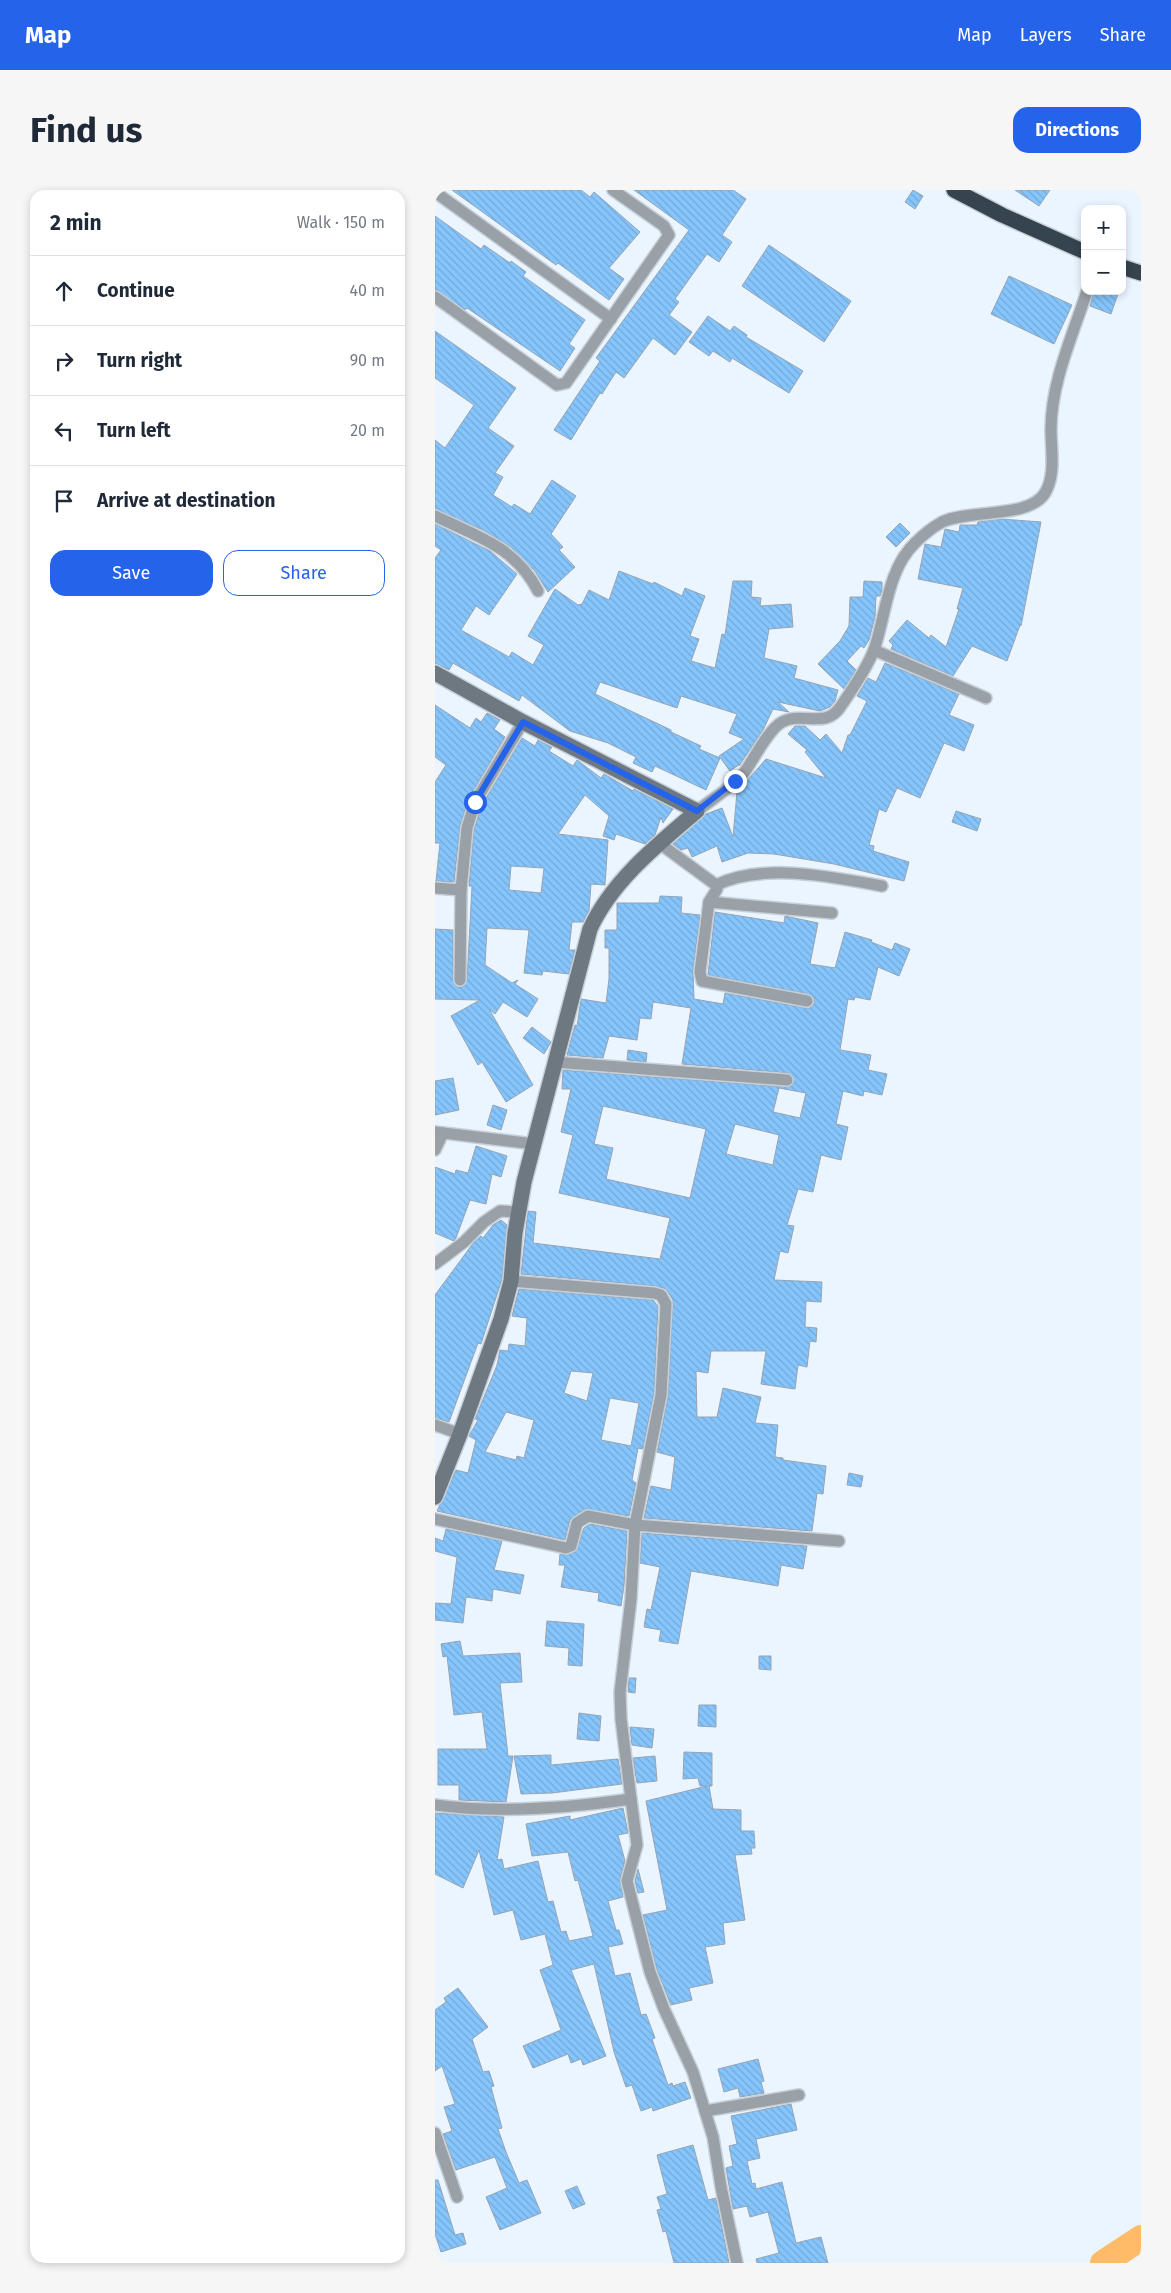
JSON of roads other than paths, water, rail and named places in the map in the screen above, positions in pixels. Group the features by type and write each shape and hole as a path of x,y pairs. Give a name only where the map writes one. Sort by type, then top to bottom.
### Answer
{"highway":[{"path":"954,190 1002,215 1081,250"},
{"path":"1126,268 1141,273"}],"street":[{"path":"435,297 560,386 569,381 669,235 663,226 613,190"},
{"path":"435,192 611,319"},
{"path":"435,1497 490,1352 511,1281 519,1212 534,1144 590,929 599,910 659,844 743,774 773,731 783,722 801,719 821,720 837,712 874,650 895,576 914,544 942,522 965,516 1020,508 1039,500 1045,494 1051,476 1053,401 1086,295"},
{"path":"435,516 503,549 524,567 539,590"},
{"path":"874,650 986,698"},
{"path":"435,673 523,722 697,811"},
{"path":"460,980 461,890 470,815 485,783 523,722"},
{"path":"659,844 716,885"},
{"path":"716,885 739,877 800,872 882,886"},
{"path":"716,885 717,889 709,902 700,972 702,981 807,1001"},
{"path":"435,888 461,890"},
{"path":"709,902 832,913"},
{"path":"554,1062 787,1080"},
{"path":"435,1150 439,1133 534,1144"},
{"path":"435,1264 464,1242 494,1215 500,1212 519,1212"},
{"path":"511,1281 654,1293 664,1299 667,1308 661,1395 635,1525 631,1599 620,1692 621,1719 637,1844 627,1881 649,1972 693,2072 713,2136 721,2187 737,2263"},
{"path":"435,1425 460,1434"},
{"path":"435,1520 566,1548 571,1546 577,1523 585,1517 635,1525 839,1542"},
{"path":"435,1805 484,1809 523,1808 631,1799"},
{"path":"705,2110 799,2095"},
{"path":"435,2135 457,2197"}],"waterway":[{"path":"1103,2263 1141,2238"}]}
